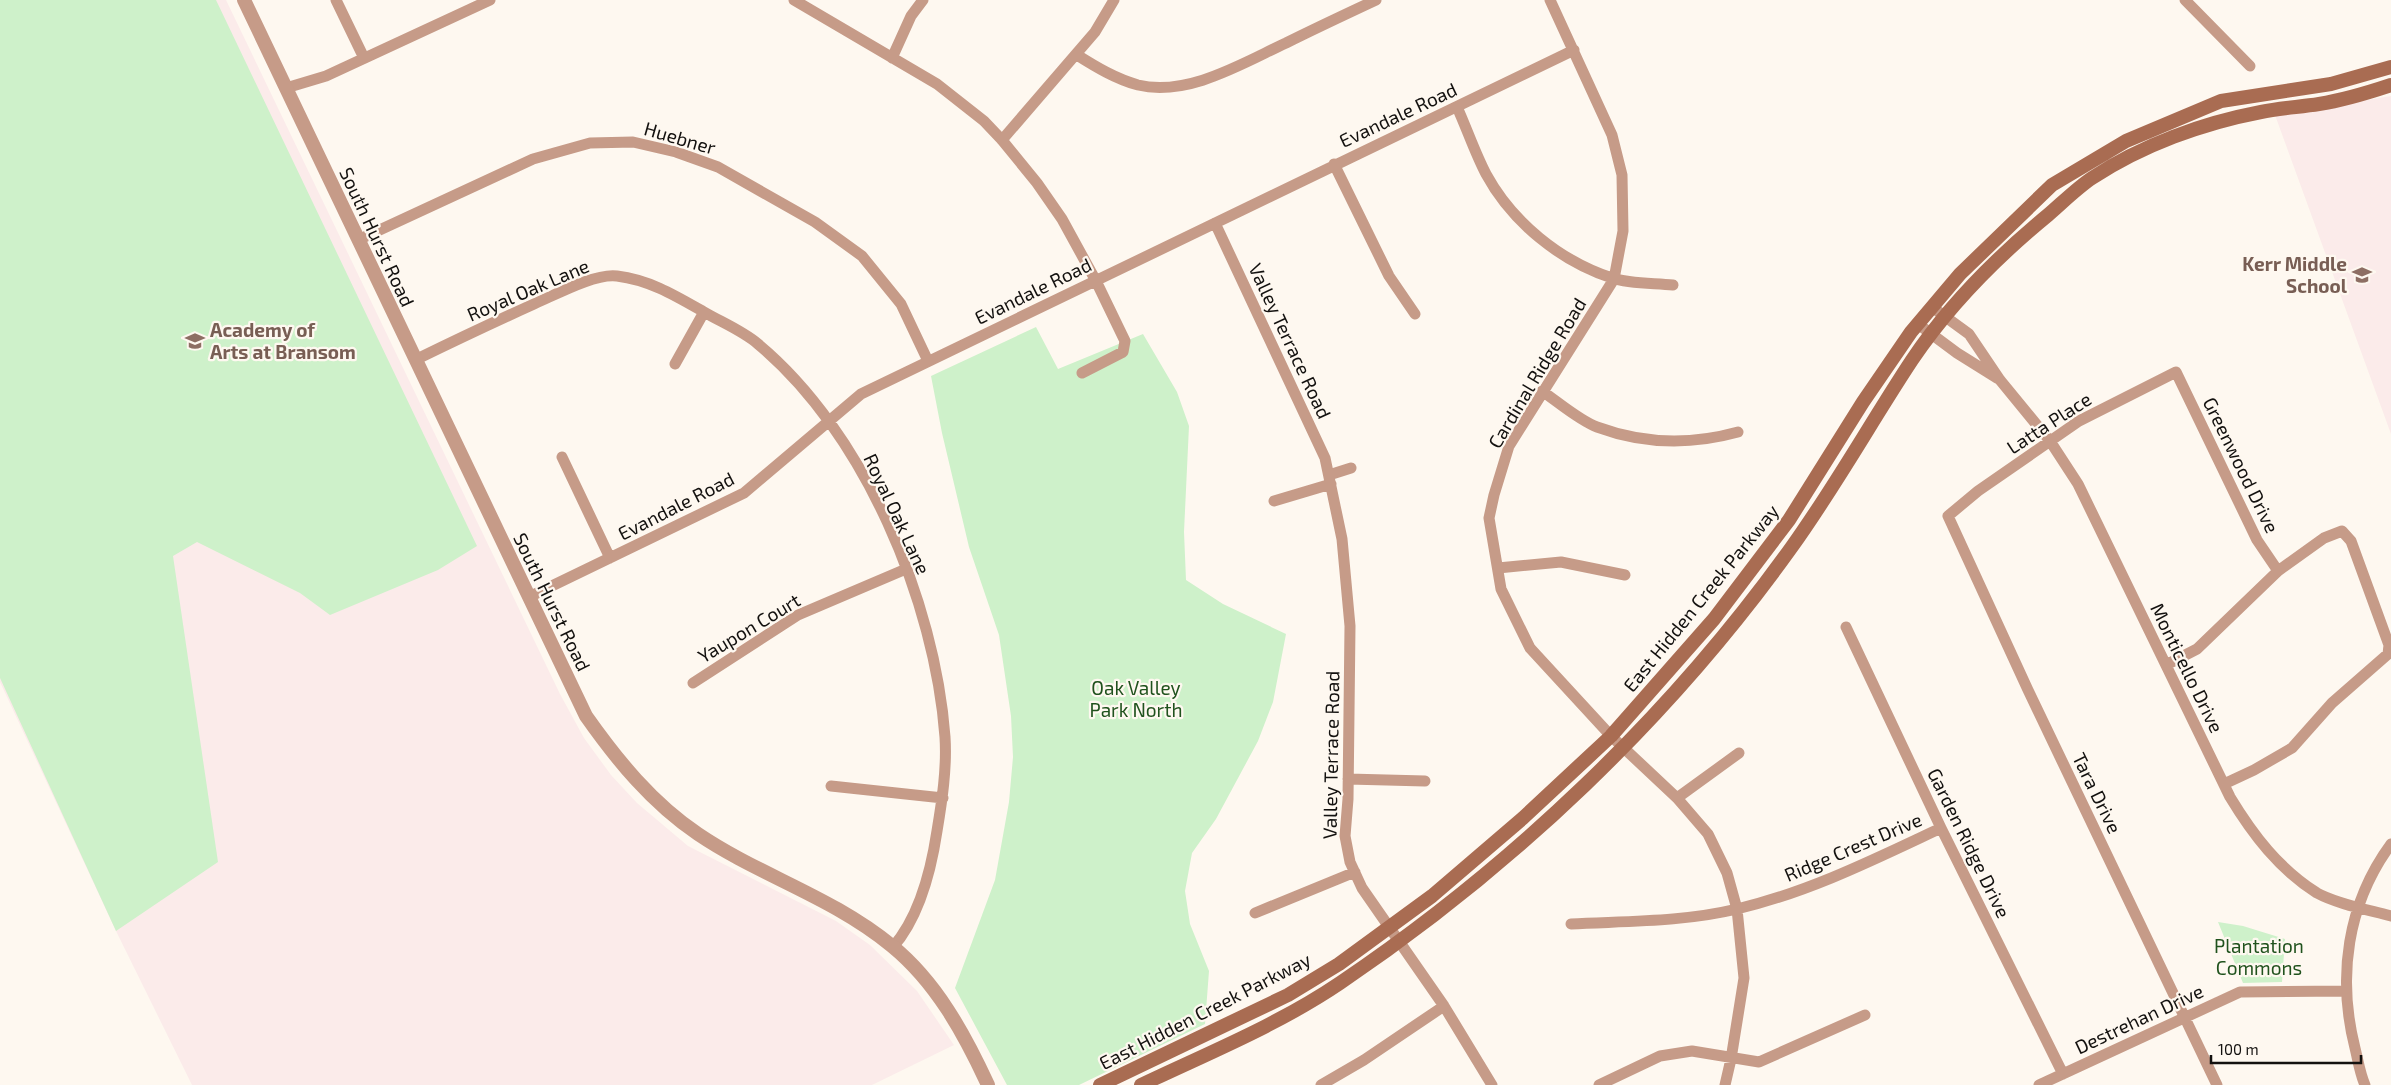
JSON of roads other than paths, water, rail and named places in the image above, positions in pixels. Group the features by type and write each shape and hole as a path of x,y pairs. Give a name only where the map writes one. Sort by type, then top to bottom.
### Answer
{"main road":[{"name":"East Hidden Creek Parkway","path":"1100,1085 1288,995 1339,964 1432,896 1523,818 1611,736 1714,619 1789,520 1863,402 1918,324 1960,274 2052,185 2126,141 2221,101 2331,84 2391,67"},
{"name":"East Hidden Creek Parkway","path":"1141,1085 1286,1015 1339,984 1399,940 1527,839 1622,747 1635,737 1694,671 1790,549 1848,463 1914,357 1965,292 2026,233 2091,178 2140,152 2205,126 2256,113 2321,104 2391,85"}],"street":[{"name":"South Hurst Road","path":"244,0 586,716 611,751 636,780 676,817 698,834 721,848 824,900 865,925 893,946 954,1016 988,1085"},
{"path":"336,0 364,58"},
{"path":"794,0 937,84 984,121 1037,183 1062,219 1096,280 1125,341 1123,352 1082,373"},
{"path":"892,58 911,16 923,0"},
{"path":"1002,140 1077,55 1095,32 1114,0"},
{"path":"1077,55 1108,74 1139,85 1169,87 1200,81 1376,0"},
{"name":"Cardinal Ridge Road","path":"1550,0 1612,135 1622,175 1623,231 1614,279 1509,446 1494,494 1490,518 1501,589 1530,648 1611,736 1677,798 1708,834 1727,873 1737,909 1744,978 1725,1085"},
{"path":"2185,0 2250,66"},
{"path":"286,88 326,76 485,1"},
{"name":"Evandale Road","path":"529,597 744,493 861,394 1334,164 1574,50"},
{"path":"1457,107 1486,173 1501,197 1541,239 1565,256 1614,279 1673,285"},
{"name":"Huebner","path":"358,240 533,159 590,143 633,142 676,152 718,167 815,222 862,256 901,304 928,361"},
{"path":"1334,164 1389,276 1415,314"},
{"name":"Valley Terrace Road","path":"1215,223 1325,458 1330,480 1342,539 1350,626 1348,779 1345,836 1350,862 1362,888 1444,1006 1492,1085"},
{"name":"Royal Oak Lane","path":"415,360 579,284 614,275 646,282 756,342 790,374 828,420 869,485 906,570 922,618 937,676 945,739 943,798 934,853 913,921 893,946"},
{"name":"Monticello Drive","path":"1932,307 1969,334 2000,380 2050,441 2078,484 2224,784 2251,832 2280,865 2318,893 2391,916"},
{"path":"675,364 704,312"},
{"name":"Monticello Drive","path":"1918,324 2000,380"},
{"name":"Latta Place","path":"1948,516 1978,491 2080,421 2176,372"},
{"name":"Greenwood Drive","path":"2176,372 2257,540 2278,571"},
{"path":"1542,392 1596,427 1641,438 1690,442 1738,432"},
{"path":"562,457 610,558"},
{"path":"1274,501 1330,480 1351,468"},
{"name":"Tara Drive","path":"1948,516 2028,690 2217,1085"},
{"path":"2166,665 2197,649 2278,571 2324,538 2342,530 2351,541 2389,645 2388,654 2332,703 2292,748 2254,770 2224,784"},
{"path":"1498,568 1561,562 1624,575"},
{"name":"Yaupon Court","path":"693,683 798,615 906,570"},
{"name":"Garden Ridge Drive","path":"1846,627 1941,828 2063,1074"},
{"path":"1677,798 1739,753"},
{"path":"1348,779 1425,781"},
{"path":"831,786 943,798"},
{"name":"Ridge Crest Drive","path":"1571,924 1684,918 1737,909 1789,894 1840,876 1941,828"},
{"path":"2365,1085 2351,1031 2346,990 2348,943 2358,907 2383,855 2391,844"},
{"path":"1255,913 1355,872"},
{"name":"Destrehan Drive","path":"2039,1085 2240,992 2346,990"},
{"path":"1321,1085 1364,1060 1444,1006"},
{"path":"1599,1085 1660,1056 1692,1051 1731,1059 1759,1062 1865,1015"}],"place":[{"name":"Kerr Middle School","path":"2362,275"},
{"name":"Academy of Arts at Bransom","path":"195,341"}],"park label":[{"name":"Oak Valley Park North","path":"1136,699"},
{"name":"Plantation Commons","path":"2259,957"}]}
